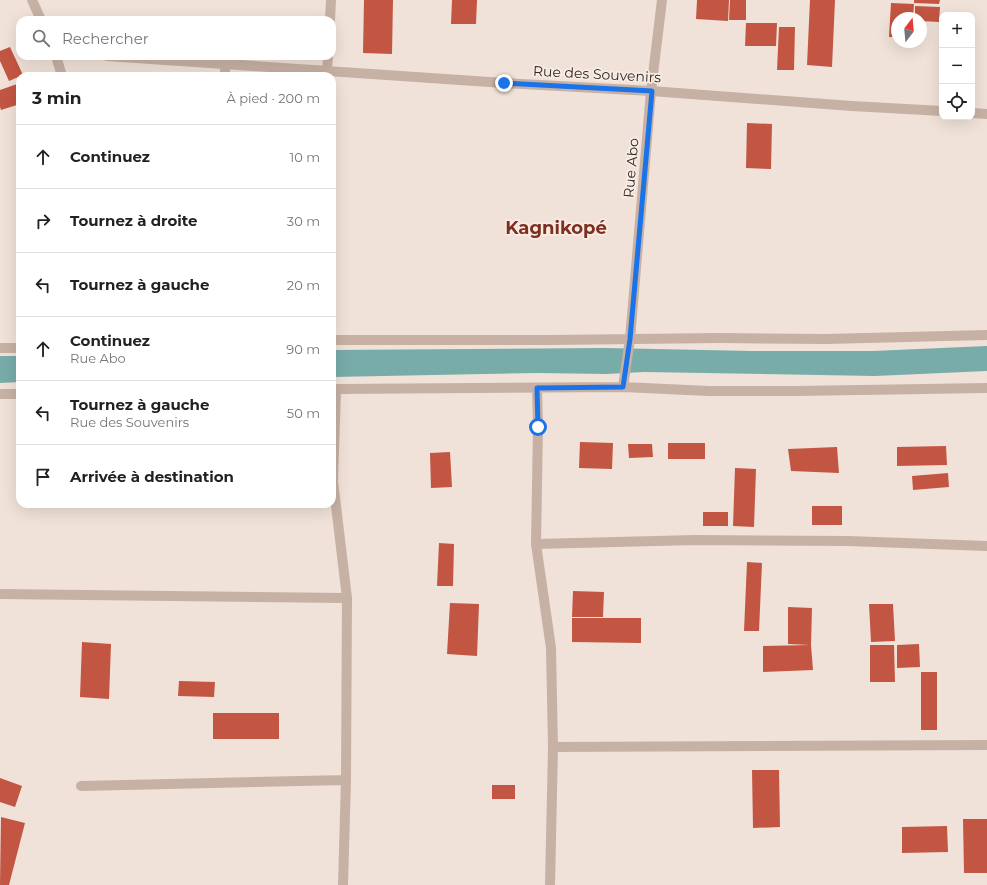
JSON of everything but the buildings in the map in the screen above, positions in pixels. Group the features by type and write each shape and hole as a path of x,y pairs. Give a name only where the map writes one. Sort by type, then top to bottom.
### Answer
{"street":[{"path":"32,0 38,16"},
{"path":"330,16 331,0"},
{"name":"Rue Abo","path":"623,387 630,339 652,91 662,0"},
{"path":"57,60 61,72"},
{"name":"Rue des Souvenirs","path":"166,60 939,111"},
{"path":"327,71 328,60"},
{"path":"225,64 225,72"},
{"path":"975,113 987,114"},
{"path":"336,340 826,339 987,335"},
{"path":"0,348 16,348"},
{"path":"336,389 623,387 709,391 757,391 987,388"},
{"path":"537,388 538,427 536,544 551,648 553,746 550,885"},
{"path":"0,394 16,394"},
{"path":"336,507 346,598 346,780 343,885"},
{"path":"536,544 695,540 848,541 987,546"},
{"path":"0,594 346,598"},
{"path":"553,746 987,745"},
{"path":"81,786 346,780"}],"water":[{"path":"987,346 987,371 875,376 644,372 606,374 538,373 336,377 336,350 605,348 752,351 873,351"},
{"path":"0,356 16,356 16,382 0,383"}],"district":[{"name":"Kagnikopé","path":"556,228"}],"route":[{"path":"504,83 652,91 630,339 623,387 537,388 538,427"}]}
